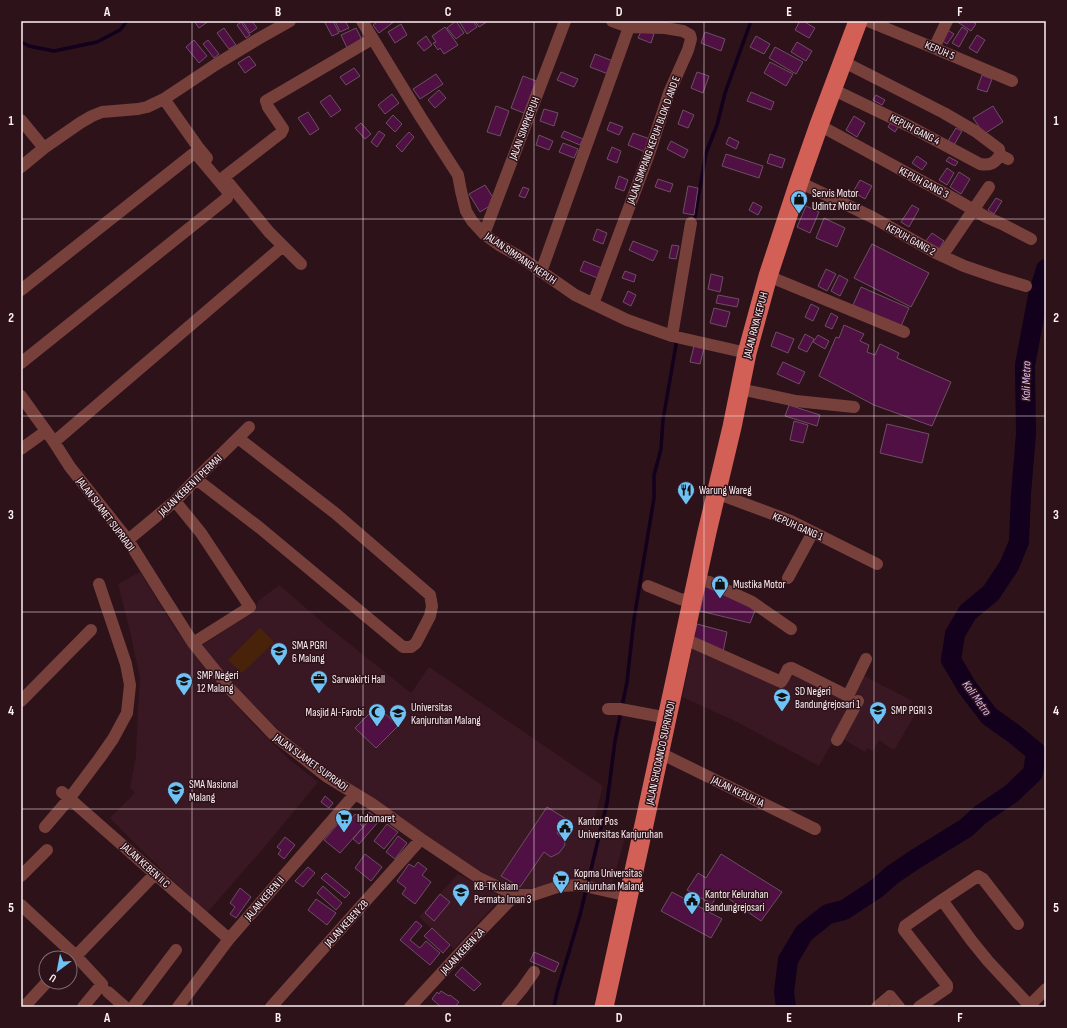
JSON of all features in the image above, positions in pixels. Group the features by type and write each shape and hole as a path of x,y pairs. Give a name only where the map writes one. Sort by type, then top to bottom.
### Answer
{"main road":[{"name":"JALAN RAYA KEPUH","path":"685,639 747,353 768,276 819,125 858,21"},
{"name":"JALAN SHODANCO SUPRIYADI","path":"604,1007 685,639"}],"street":[{"path":"21,167 44,148 92,116 102,112 147,107 164,99 238,51 290,21"},
{"name":"JALAN SIMPANG KEPUH","path":"362,21 458,175 466,211 472,221 484,234 499,245 522,258 575,295 627,320 673,336 747,353"},
{"name":"JALAN SIMPKEPUH","path":"484,234 565,21"},
{"path":"541,272 629,27 612,21"},
{"name":"KEPUH 5","path":"868,21 1012,81"},
{"path":"934,48 947,21"},
{"name":"JALAN SIMPANG KEPUH BLOK D AND E","path":"593,304 649,154 668,93 688,50 691,39 690,35 683,30 629,27"},
{"path":"224,177 281,133 283,129 268,107 266,101 372,39"},
{"name":"KEPUH GANG 4","path":"832,89 911,127 980,164 992,164 1002,158 999,149 962,124 842,61"},
{"path":"164,99 198,147 270,232 301,264"},
{"path":"21,120 44,148"},
{"name":"KEPUH GANG 3","path":"819,125 986,217 1031,239"},
{"path":"21,290 195,153 228,192 227,198 21,363"},
{"name":"KEPUH GANG 2","path":"799,182 872,217 942,256 964,266 1026,286"},
{"path":"942,256 989,187"},
{"path":"673,336 691,223"},
{"path":"54,442 283,246"},
{"path":"768,276 904,332"},
{"path":"740,389 796,401 854,407"},
{"name":"JALAN SLAMET SUPRIADI","path":"21,396 70,467 128,540 193,643 230,689 273,734 326,776 372,804 479,878 515,895 533,895 560,886 580,885 629,896"},
{"name":"JALAN KEBEN II PERMAI","path":"128,540 175,501 196,478 249,427"},
{"path":"21,449 46,431"},
{"path":"196,478 260,528 403,647 410,647 416,643 430,616 432,606 430,595 335,513 238,438"},
{"name":"KEPUH GANG 1","path":"716,493 790,521 877,564"},
{"path":"175,501 201,533 250,607 193,643"},
{"path":"788,578 813,532"},
{"path":"697,580 709,582 752,602 791,629"},
{"path":"45,827 66,796 99,759 113,739 127,713 130,685 126,664 99,584"},
{"path":"648,586 680,599 693,601"},
{"path":"21,700 91,630"},
{"path":"685,639 781,682 788,669 792,668 855,700"},
{"path":"837,740 855,700 866,659"},
{"path":"608,709 620,709 668,718"},
{"name":"JALAN KEPUH IA","path":"660,753 815,829"},
{"name":"JALAN KEBEN II","path":"178,1007 229,939 355,794"},
{"name":"JALAN KEBEN II C","path":"66,796 107,830 229,939"},
{"name":"JALAN KEBEN 2B","path":"271,1007 421,839"},
{"path":"21,876 47,850"},
{"path":"78,953 155,874"},
{"path":"919,1007 947,988 947,985 904,930 905,926 978,876 983,879 1018,924"},
{"name":"JALAN KEBEN 2A","path":"410,1007 515,895"},
{"path":"942,900 988,961 1028,1006 1044,995"},
{"path":"21,904 65,950"},
{"path":"133,1007 176,950"},
{"path":"78,962 102,984 83,1007"},
{"path":"507,1007 534,972"},
{"path":"24,1007 40,990"},
{"path":"108,992 125,1007"},
{"path":"877,1007 890,996 899,1007"}],"shaded area":[{"path":"140,572 176,630 218,684 252,723 290,760 318,782 267,844 206,914 110,818 135,793 130,787 136,757 140,678 118,584"},
{"name":"Universitas Kanjuruhan Malang","path":"279,585 327,626 411,693 429,667 603,786 593,824 625,838 611,889 565,878 540,887 520,891 502,885 463,861 305,755 249,702 201,646 255,610 258,601"},
{"path":"260,628 274,642 242,673 228,660"},
{"name":"SD Negeri Bandungrejosari 1","path":"693,645 783,688 791,671 855,703 819,766 735,721 682,697"},
{"name":"SMP PGRI 3","path":"862,675 913,701 909,708 916,713 894,750 879,740 873,751 867,748 865,752 841,738 861,701 852,696"},
{"name":"KB-TK Islam Permata Iman 3","path":"458,874 502,897 454,949 419,917"}],"building":[{"path":"194,21 209,21 199,28"},
{"path":"252,21 257,28 250,33 243,22"},
{"path":"324,21 333,21 339,33 332,36"},
{"path":"335,21 345,21 349,28 340,32"},
{"path":"378,21 395,21 379,33 373,25"},
{"path":"456,21 464,33 456,39 447,28"},
{"path":"459,21 473,21 477,27 467,34"},
{"path":"475,21 488,21 479,27"},
{"path":"800,21 803,21 815,28 809,38 795,30"},
{"path":"956,21 972,21 976,24 971,31"},
{"path":"241,22 250,35 246,38 237,25"},
{"path":"401,24 407,35 395,43 388,32"},
{"path":"445,27 458,45 444,54 440,48 438,50 433,43 436,42 432,36"},
{"path":"962,27 968,31 959,47 952,43"},
{"path":"224,28 236,45 229,49 217,33"},
{"path":"356,28 363,42 348,50 341,35"},
{"path":"642,29 654,34 651,43 638,38"},
{"path":"946,29 954,34 947,44 940,39"},
{"path":"705,32 725,39 721,51 701,43"},
{"path":"977,35 985,40 977,53 969,48"},
{"path":"426,36 432,45 424,51 417,43"},
{"path":"756,36 770,44 764,54 750,47"},
{"path":"194,40 207,56 199,63 186,47"},
{"path":"208,40 219,54 214,58 203,44"},
{"path":"797,42 812,51 806,61 791,52"},
{"path":"775,47 803,62 796,74 769,58"},
{"path":"595,54 613,61 608,74 590,67"},
{"path":"249,56 256,65 245,73 238,63"},
{"path":"770,62 793,74 786,86 764,73"},
{"path":"354,68 360,76 346,85 340,77"},
{"path":"561,72 578,79 574,87 557,80"},
{"path":"697,72 709,76 703,93 691,88"},
{"path":"436,74 443,84 420,99 413,89"},
{"path":"982,75 992,79 987,92 977,89"},
{"path":"523,76 536,81 524,113 511,108"},
{"path":"439,90 446,98 435,108 428,100"},
{"path":"751,92 774,102 771,110 747,101"},
{"path":"392,94 399,103 385,114 378,105"},
{"path":"330,95 341,110 331,117 320,102"},
{"path":"876,95 885,100 882,105 873,100"},
{"path":"496,106 509,111 500,136 487,132"},
{"path":"993,106 1003,122 984,134 973,118"},
{"path":"544,109 558,113 554,126 540,121"},
{"path":"683,110 694,115 688,128 678,124"},
{"path":"308,112 319,129 310,135 298,118"},
{"path":"393,115 402,124 395,132 386,123"},
{"path":"854,116 865,123 857,137 846,130"},
{"path":"893,119 900,124 895,132 888,127"},
{"path":"610,122 623,127 619,135 607,130"},
{"path":"361,123 371,134 365,139 355,128"},
{"path":"956,128 962,131 954,145 948,141"},
{"path":"379,131 385,135 377,147 371,142"},
{"path":"564,131 583,139 580,145 561,137"},
{"path":"409,132 414,137 402,152 396,146"},
{"path":"633,133 650,139 645,152 628,145"},
{"path":"539,135 553,141 549,150 536,145"},
{"path":"729,137 739,142 736,149 726,144"},
{"path":"671,141 688,150 684,158 667,149"},
{"path":"563,143 578,149 574,158 559,152"},
{"path":"612,147 621,151 617,163 607,159"},
{"path":"726,154 763,166 759,178 722,166"},
{"path":"770,154 785,159 782,168 767,163"},
{"path":"917,156 927,163 922,170 912,163"},
{"path":"949,157 958,162 955,166 946,161"},
{"path":"947,168 954,173 947,185 939,180"},
{"path":"959,172 970,179 961,194 950,187"},
{"path":"619,176 628,180 624,191 615,188"},
{"path":"658,179 673,184 670,192 655,187"},
{"path":"860,180 872,186 865,199 853,192"},
{"path":"485,185 496,202 480,212 469,194"},
{"path":"688,186 698,188 694,215 683,213"},
{"path":"523,187 529,189 525,198 519,196"},
{"path":"996,198 1002,201 994,214 988,210"},
{"path":"753,202 762,207 758,215 749,210"},
{"path":"912,205 919,209 909,227 901,222"},
{"path":"806,206 819,212 810,233 797,227"},
{"path":"824,218 845,228 837,247 816,238"},
{"path":"597,229 607,233 603,244 593,240"},
{"path":"932,233 944,241 938,251 925,242"},
{"path":"633,241 658,251 653,261 629,250"},
{"path":"872,244 929,273 911,307 854,278"},
{"path":"672,245 679,246 676,259 669,258"},
{"path":"584,261 604,269 600,279 580,271"},
{"path":"826,269 836,274 827,291 818,286"},
{"path":"625,271 636,275 634,282 622,278"},
{"path":"711,274 723,277 720,292 708,289"},
{"path":"839,275 848,280 840,296 831,291"},
{"path":"861,287 909,308 901,326 853,305"},
{"path":"628,291 636,295 631,306 623,302"},
{"path":"718,295 739,299 737,307 716,303"},
{"path":"811,304 819,308 813,321 805,317"},
{"path":"714,308 730,312 726,327 710,323"},
{"path":"831,313 838,317 832,329 825,326"},
{"path":"844,325 864,334 860,341 869,345 867,352 875,355 880,344 899,353 897,358 951,382 932,426 874,405 819,376 836,337 839,338"},
{"path":"776,332 794,339 788,353 771,346"},
{"path":"805,334 814,339 807,352 798,348"},
{"path":"818,335 829,341 825,349 813,342"},
{"path":"694,346 704,348 700,364 690,362"},
{"path":"783,362 805,372 799,384 777,374"},
{"path":"789,405 820,415 817,426 785,416"},
{"path":"794,421 808,425 803,443 790,440"},
{"path":"887,424 929,434 922,463 880,453"},
{"name":"Mustika Motor","path":"705,586 756,608 750,623 700,611"},
{"path":"697,624 727,632 723,652 693,639"},
{"name":"Masjid Al-Farobi","path":"377,706 398,726 376,748 355,728"},
{"path":"325,796 333,803 329,808 321,802"},
{"path":"547,807 566,819 557,833 564,839 565,845 559,853 551,857 544,852 520,887 501,876"},
{"path":"369,812 373,815 363,827 360,824"},
{"name":"Indomaret","path":"347,813 352,818 355,814 363,821 360,824 363,827 340,853 324,840"},
{"path":"373,816 379,821 359,844 353,839"},
{"path":"387,824 398,832 384,849 374,841"},
{"path":"398,836 407,843 395,859 386,852"},
{"path":"285,837 295,845 284,859 278,854 281,850 277,847"},
{"path":"365,854 382,867 371,881 355,868"},
{"path":"721,854 782,892 761,921 719,892 712,904 687,890 698,873 706,878"},
{"path":"418,862 427,869 422,875 431,882 415,904 402,894 406,888 397,881 409,864 414,867"},
{"path":"308,867 315,873 303,887 295,881"},
{"path":"326,873 350,893 345,898 321,878"},
{"path":"323,886 342,903 336,910 317,893"},
{"path":"240,888 251,897 236,918 230,914 235,907 230,903"},
{"name":"Kantor Kelurahan Bandungrejosari","path":"672,892 722,919 711,938 661,911"},
{"path":"440,894 450,902 434,921 425,913"},
{"path":"316,899 336,913 327,925 308,910"},
{"path":"416,921 422,926 410,940 420,948 426,941 440,953 430,965 400,940"},
{"path":"432,928 450,945 443,953 424,936"},
{"path":"534,952 559,963 555,972 530,961"},
{"path":"462,967 481,984 474,991 455,975"},
{"path":"441,991 449,996 450,995 459,1002 455,1007 441,1007 432,999 437,992 439,994"}],"waterway":[{"path":"21,42 29,46 54,51 97,42 120,30 127,21"},
{"path":"694,222 706,153 717,125 725,93 751,21"},
{"name":"Kali Metro","path":"786,1007 784,992 788,960 804,933 828,914 844,910 876,889 892,875 914,860 966,828 980,815 1011,794 1033,773 1036,752 989,716 967,687 951,660 955,634 968,612 991,593 1009,566 1019,542 1026,434 1025,365 1038,296 1046,269"},
{"path":"554,1007 580,915 607,803 615,741 627,682 634,619 654,498 654,475 661,449 663,420 677,339"}],"place":[{"name":"Servis Motor Udintz Motor","path":"799,214"},
{"name":"Warung Wareg","path":"686,505"},
{"name":"Mustika Motor","path":"720,599"},
{"name":"SMA PGRI 6 Malang","path":"279,666"},
{"name":"Sarwakirti Hall","path":"319,694"},
{"name":"SMP Negeri 12 Malang","path":"184,696"},
{"name":"SD Negeri Bandungrejosari 1","path":"782,712"},
{"name":"SMP PGRI 3","path":"878,725"},
{"name":"Masjid Al-Farobi","path":"377,727"},
{"name":"Universitas Kanjuruhan Malang","path":"398,728"},
{"name":"SMA Nasional Malang","path":"176,805"},
{"name":"Indomaret","path":"344,833"},
{"name":"Kantor Pos Universitas Kanjuruhan","path":"565,842"},
{"name":"Kopma Universitas Kanjuruhan Malang","path":"561,894"},
{"name":"KB-TK Islam Permata Iman 3","path":"461,907"},
{"name":"Kantor Kelurahan Bandungrejosari","path":"692,915"}]}
